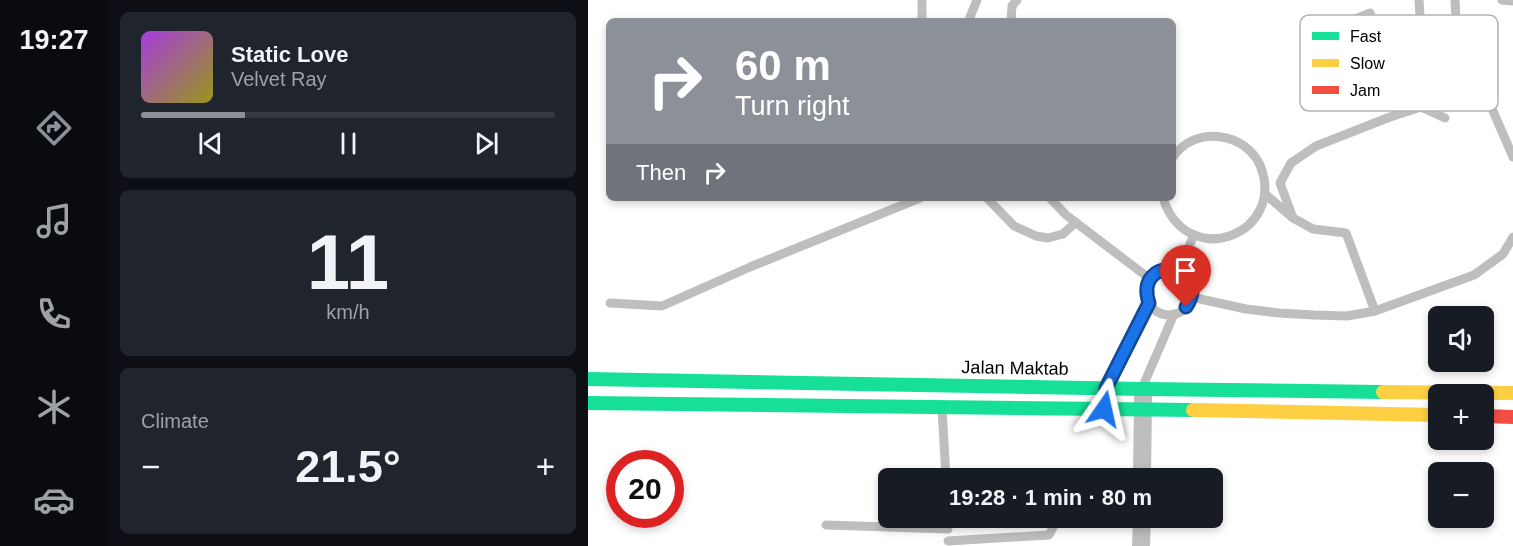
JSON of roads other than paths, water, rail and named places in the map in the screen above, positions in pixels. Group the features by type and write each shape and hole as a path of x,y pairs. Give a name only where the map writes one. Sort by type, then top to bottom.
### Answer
{"street":[{"name":"Jalan Maktab","path":"588,379 1513,393"},
{"path":"1142,468 1143,389"},
{"path":"588,402 1142,409 1428,416"},
{"path":"1494,416 1513,417"},
{"path":"1141,546 1142,528"}],"lane":[{"path":"922,0 922,18"},
{"path":"970,18 977,0"},
{"path":"1011,18 1012,6 1017,0"},
{"path":"1419,0 1420,15"},
{"path":"1455,0 1456,15"},
{"path":"1502,0 1513,1"},
{"path":"1293,218 1280,183 1291,163 1316,146 1407,111"},
{"path":"1430,111 1445,118"},
{"path":"1493,111 1513,157"},
{"path":"1164,201 1170,216 1182,229 1198,237 1216,240 1234,236 1249,226 1260,211 1265,194 1264,176 1257,159 1245,146 1229,138 1211,135 1194,140 1176,152"},
{"path":"1265,194 1293,218 1313,229 1346,233 1375,311"},
{"path":"610,303 662,306 750,267 913,201"},
{"path":"990,201 1014,226 1036,236 1048,238 1063,234 1076,222"},
{"path":"1053,201 1066,215 1150,279"},
{"path":"1179,271 1194,235"},
{"path":"1191,297 1246,309 1279,313 1347,316 1375,311 1474,275 1503,254 1513,237"},
{"path":"1164,269 1172,269 1185,275 1191,287 1191,297 1186,307 1174,314 1164,314 1155,310 1149,303 1146,289 1150,279 1164,269"},
{"path":"1104,409 1106,388 1149,303"},
{"path":"1143,389 1174,314"},
{"path":"945,385 942,407 945,468"},
{"path":"826,525 948,529 949,544 1049,535 1053,528"}]}
